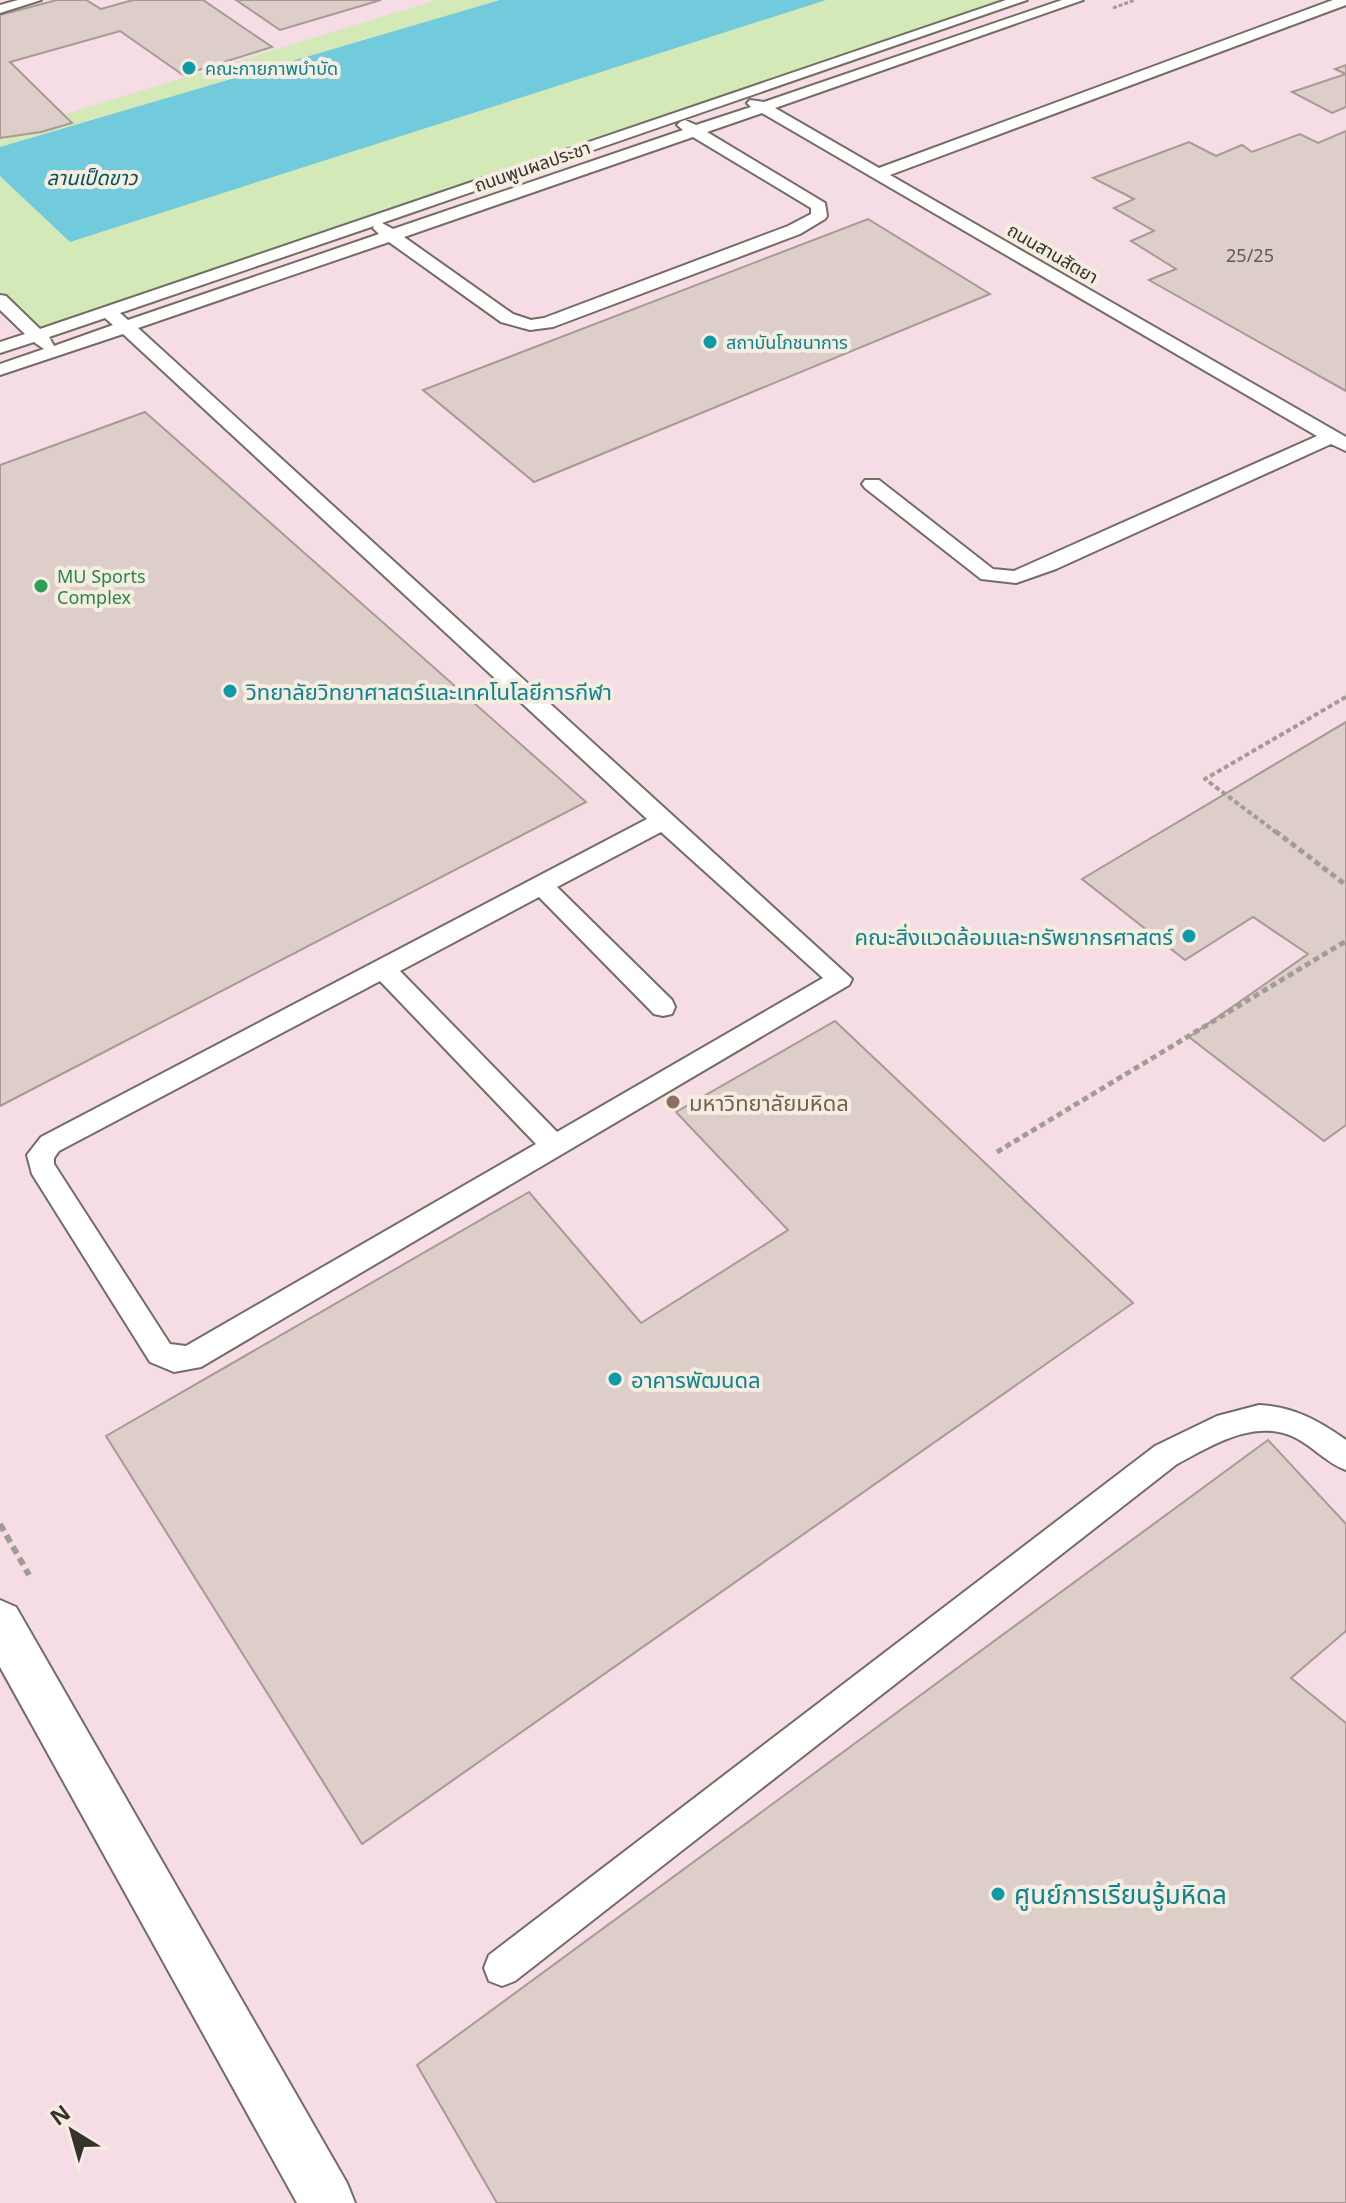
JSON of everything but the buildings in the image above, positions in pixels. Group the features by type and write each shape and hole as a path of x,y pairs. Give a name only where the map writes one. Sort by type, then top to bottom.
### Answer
{"street":[{"path":"0,1622 327,2203"}],"lane":[{"path":"0,9 34,0"},
{"name":"ถนนพูนผลประชา","path":"0,370 53,352 116,319 372,221 1020,0"},
{"name":"ถนนพูนผลประชา","path":"0,348 38,335 116,319 391,236 1076,0"},
{"path":"877,174 1346,0"},
{"name":"ถนนสานสัตยา","path":"741,95 1339,441"},
{"path":"372,221 507,318 530,325 585,311 794,230 819,216 819,206 673,118"},
{"path":"0,300 53,352"},
{"path":"116,319 663,821 840,979 191,1358 174,1360 160,1353 41,1166 40,1155 50,1144 663,821"},
{"path":"872,484 988,575 1016,577 1339,441"},
{"path":"542,886 663,1007"},
{"path":"383,969 555,1147"},
{"path":"502,1968 1166,1455 1221,1426 1256,1416 1296,1424 1346,1457"}],"path":[{"path":"1346,697 1205,779 1346,885"},
{"path":"997,1152 1346,941"}],"shaded area":[{"name":"มหาวิทยาลัยมหิดล","path":"0,0 1346,0 1346,2203 0,2203"}],"green space":[{"path":"437,0 1020,0 38,335 0,300 0,134"}],"water":[{"name":"ลานเป็ดขาว","path":"500,0 826,0 70,242 0,176 0,147"}],"place":[{"name":"คณะกายภาพบำบัด","path":"189,68"},
{"name":"สถาบันโภชนาการ","path":"710,342"},
{"name":"MU Sports Complex","path":"41,586"},
{"name":"วิทยาลัยวิทยาศาสตร์และเทคโนโลยีการกีฬา","path":"230,691"},
{"name":"คณะสิ่งแวดล้อมและทรัพยากรศาสตร์","path":"1189,936"},
{"name":"มหาวิทยาลัยมหิดล","path":"673,1102"},
{"name":"อาคารพัฒนดล","path":"615,1379"},
{"name":"ศูนย์การเรียนรู้มหิดล","path":"998,1894"}]}
